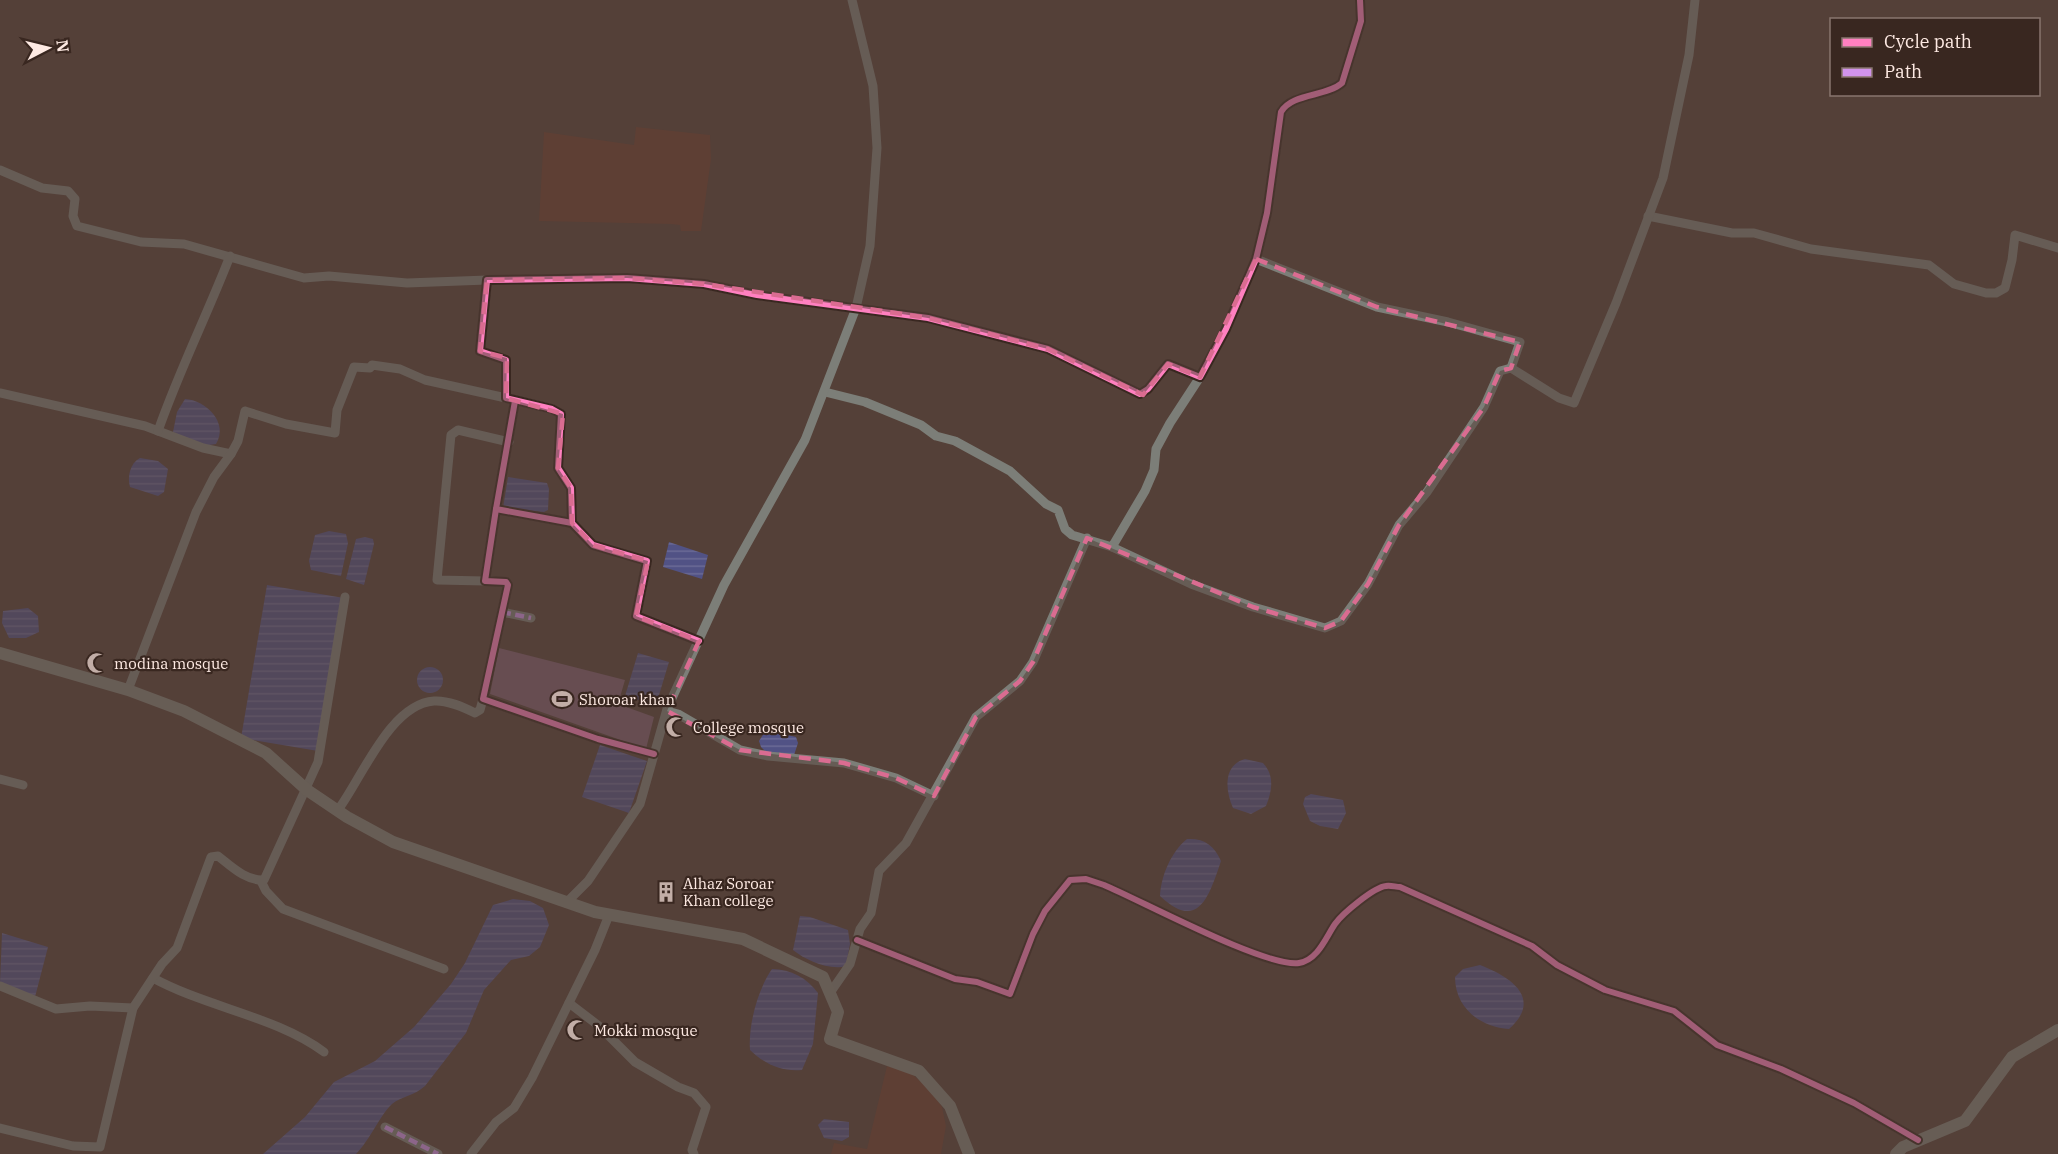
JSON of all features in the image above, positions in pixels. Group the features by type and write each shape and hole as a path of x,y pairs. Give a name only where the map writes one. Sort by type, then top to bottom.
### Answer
{"street":[{"path":"566,903 588,881 640,804 667,711 724,585 805,440 856,308 870,246 877,148 873,87 852,0"},
{"path":"1112,548 1154,470 1156,449 1226,329 1256,259 1267,213 1281,112 1292,102 1336,88 1342,83 1361,21 1360,0"},
{"path":"825,392 865,402 921,425 936,436 955,441 1010,471 1046,504 1058,510 1065,529 1071,535 1087,538 1191,584 1253,607 1325,628 1341,621 1368,584 1399,525 1427,492 1484,407 1500,371 1511,368 1559,398 1574,403 1616,303 1663,178 1689,55 1695,0"},
{"path":"0,170 42,188 68,191 75,199 73,216 76,226 141,242 184,244 303,278 329,276 407,283 627,278 704,284 757,295 928,318 1048,349 1140,394 1168,364 1200,377"},
{"path":"1648,216 1732,233 1754,233 1811,249 1929,265 1954,284 1986,293 1996,293 2005,288 2015,235 2058,248"},
{"path":"158,431 178,374 211,306 230,256"},
{"path":"1256,259 1377,307 1448,321 1520,342 1511,368"},
{"path":"485,581 509,442 510,399 506,360 481,352 479,347 487,280"},
{"path":"128,690 196,512 214,477 238,441 245,411 286,424 335,433 337,410 354,367 370,368 372,365 400,369 425,380 552,409 563,416 558,468 571,488 572,523"},
{"path":"0,393 158,431 231,454"},
{"path":"339,810 391,725 424,703 436,700 475,713 480,710 507,583 436,580 451,435 458,430 509,442"},
{"path":"496,509 572,523 593,545 647,561 636,616 699,641"},
{"path":"830,993 850,964 860,929 871,913 879,871 906,843 934,796 952,756 976,717 1020,681 1034,662 1087,538"},
{"path":"261,881 274,864 307,790 323,745 345,597"},
{"path":"502,612 531,618"},
{"path":"0,653 128,690 184,711 266,753 307,790 393,842 566,903 609,915 743,939 823,977 838,1012 830,1039 919,1071 950,1106 969,1154"},
{"path":"483,699 598,739 654,754"},
{"path":"667,711 678,714 740,750 768,756 844,764 896,778 934,796"},
{"path":"0,779 22,785"},
{"path":"0,1128 73,1146 100,1147 133,1008 162,964 177,948 213,855 218,856 238,872 261,881 266,891 283,909 444,969"},
{"path":"857,940 955,979 977,982 1010,994 1033,934 1045,912 1070,880 1086,879 1104,885 1284,963 1302,963 1322,948 1337,922 1368,895 1385,886 1400,887 1532,946 1557,965 1605,990 1674,1011 1717,1045 1781,1069 1854,1103 1918,1140"},
{"path":"471,1154 496,1122 514,1108 532,1078 609,915"},
{"path":"153,978 178,992 304,1039 324,1052"},
{"path":"0,986 56,1009 90,1006 133,1008"},
{"path":"569,1003 599,1026 635,1062 678,1087 694,1093 706,1107 692,1150 694,1154"},
{"path":"1896,1154 1902,1147 1965,1121 2012,1057 2058,1030"},
{"path":"385,1127 438,1154"}],"highlighted area":[{"path":"1256,259 1377,307 1520,342 1511,368 1500,371 1484,407 1399,525 1368,584 1341,621 1325,628 1253,607 1087,538 1033,662 1020,681 976,717 934,796 896,778 844,763 740,750 667,711 699,641 636,616 648,561 593,545 572,523 571,488 558,468 563,414 506,398 507,358 480,351 487,280 627,278 704,284 928,318 1048,349 1143,395 1168,364 1200,377"}],"shaded area":[{"path":"636,127 710,135 711,159 701,231 681,231 680,225 671,224 539,221 544,132 634,145"},
{"name":"Shoroar khan","path":"499,648 625,680 618,704 654,717 646,749 490,694"},
{"path":"887,1066 908,1071 931,1090 942,1107 946,1126 941,1154 831,1154 834,1143 867,1149"}],"water":[{"path":"185,399 201,404 213,414 220,428 216,444 202,446 173,432 177,412"},
{"path":"140,458 158,461 168,469 164,492 158,496 130,487 130,471"},
{"path":"508,477 547,483 548,510 544,512 503,508"},
{"path":"329,531 346,534 348,543 341,576 311,570 309,561 315,535"},
{"path":"365,537 373,539 374,544 364,585 346,579 356,539"},
{"path":"669,542 708,555 702,579 663,567"},
{"path":"267,585 344,598 318,751 241,738"},
{"path":"28,608 38,616 39,632 26,638 9,638 2,623 3,611"},
{"path":"638,653 669,662 656,705 625,696"},
{"path":"430,667 439,671 443,680 439,689 430,693 421,689 417,680 421,671"},
{"path":"766,730 796,737 798,743 794,755 768,754 759,741"},
{"path":"600,745 647,761 629,813 582,797"},
{"path":"1245,759 1263,763 1271,778 1270,795 1266,806 1251,814 1233,808 1227,786 1229,772 1238,762"},
{"path":"1311,794 1343,800 1346,813 1338,829 1320,826 1310,821 1303,804 1305,797"},
{"path":"1187,839 1208,844 1221,861 1212,887 1200,906 1184,911 1160,896 1162,880 1168,865 1181,844"},
{"path":"513,899 530,901 543,908 549,925 540,947 529,956 511,960 484,990 466,1033 425,1086 392,1104 356,1154 263,1154 305,1117 334,1082 375,1061 414,1027 451,984 465,963 493,905"},
{"path":"800,916 810,917 848,930 850,944 846,966 833,967 818,964 793,950"},
{"path":"2,933 48,947 35,997 0,983"},
{"path":"1480,965 1502,975 1511,982 1523,998 1519,1018 1509,1029 1479,1020 1464,1007 1459,998 1455,977 1463,969"},
{"path":"772,969 798,975 818,993 813,1044 802,1070 787,1070 774,1066 750,1050 755,1008 762,987"},
{"path":"824,1119 849,1122 849,1137 842,1141 824,1138 818,1125"}],"marked path":[{"path":"502,612 531,618"},
{"path":"385,1127 438,1154"}],"cycle path":[{"path":"699,641 636,616 647,561 593,545 572,523 571,488 558,468 561,414 552,409 506,398 506,360 480,351 487,280 627,278 704,284 757,295 928,318 1048,349 1140,394 1148,389 1168,364 1200,377 1226,329 1256,259 1267,213 1281,112 1293,101 1327,91 1342,83 1361,21 1360,0"},
{"path":"515,401 496,509 572,523"},
{"path":"496,509 485,581 506,582 508,585 483,699 598,739 654,754"},
{"path":"857,940 955,979 977,982 1010,994 1033,934 1045,911 1070,880 1086,879 1104,885 1233,945 1283,962 1299,963 1306,961 1316,953 1335,924 1359,902 1381,888 1400,887 1532,946 1557,965 1605,990 1674,1011 1717,1045 1781,1069 1854,1103 1918,1140"}],"place":[{"name":"modina mosque","path":"97,663"},
{"name":"Shoroar khan","path":"562,699"},
{"name":"College mosque","path":"676,727"},
{"name":"Alhaz Soroar Khan college","path":"666,892"},
{"name":"Mokki mosque","path":"577,1030"}]}
